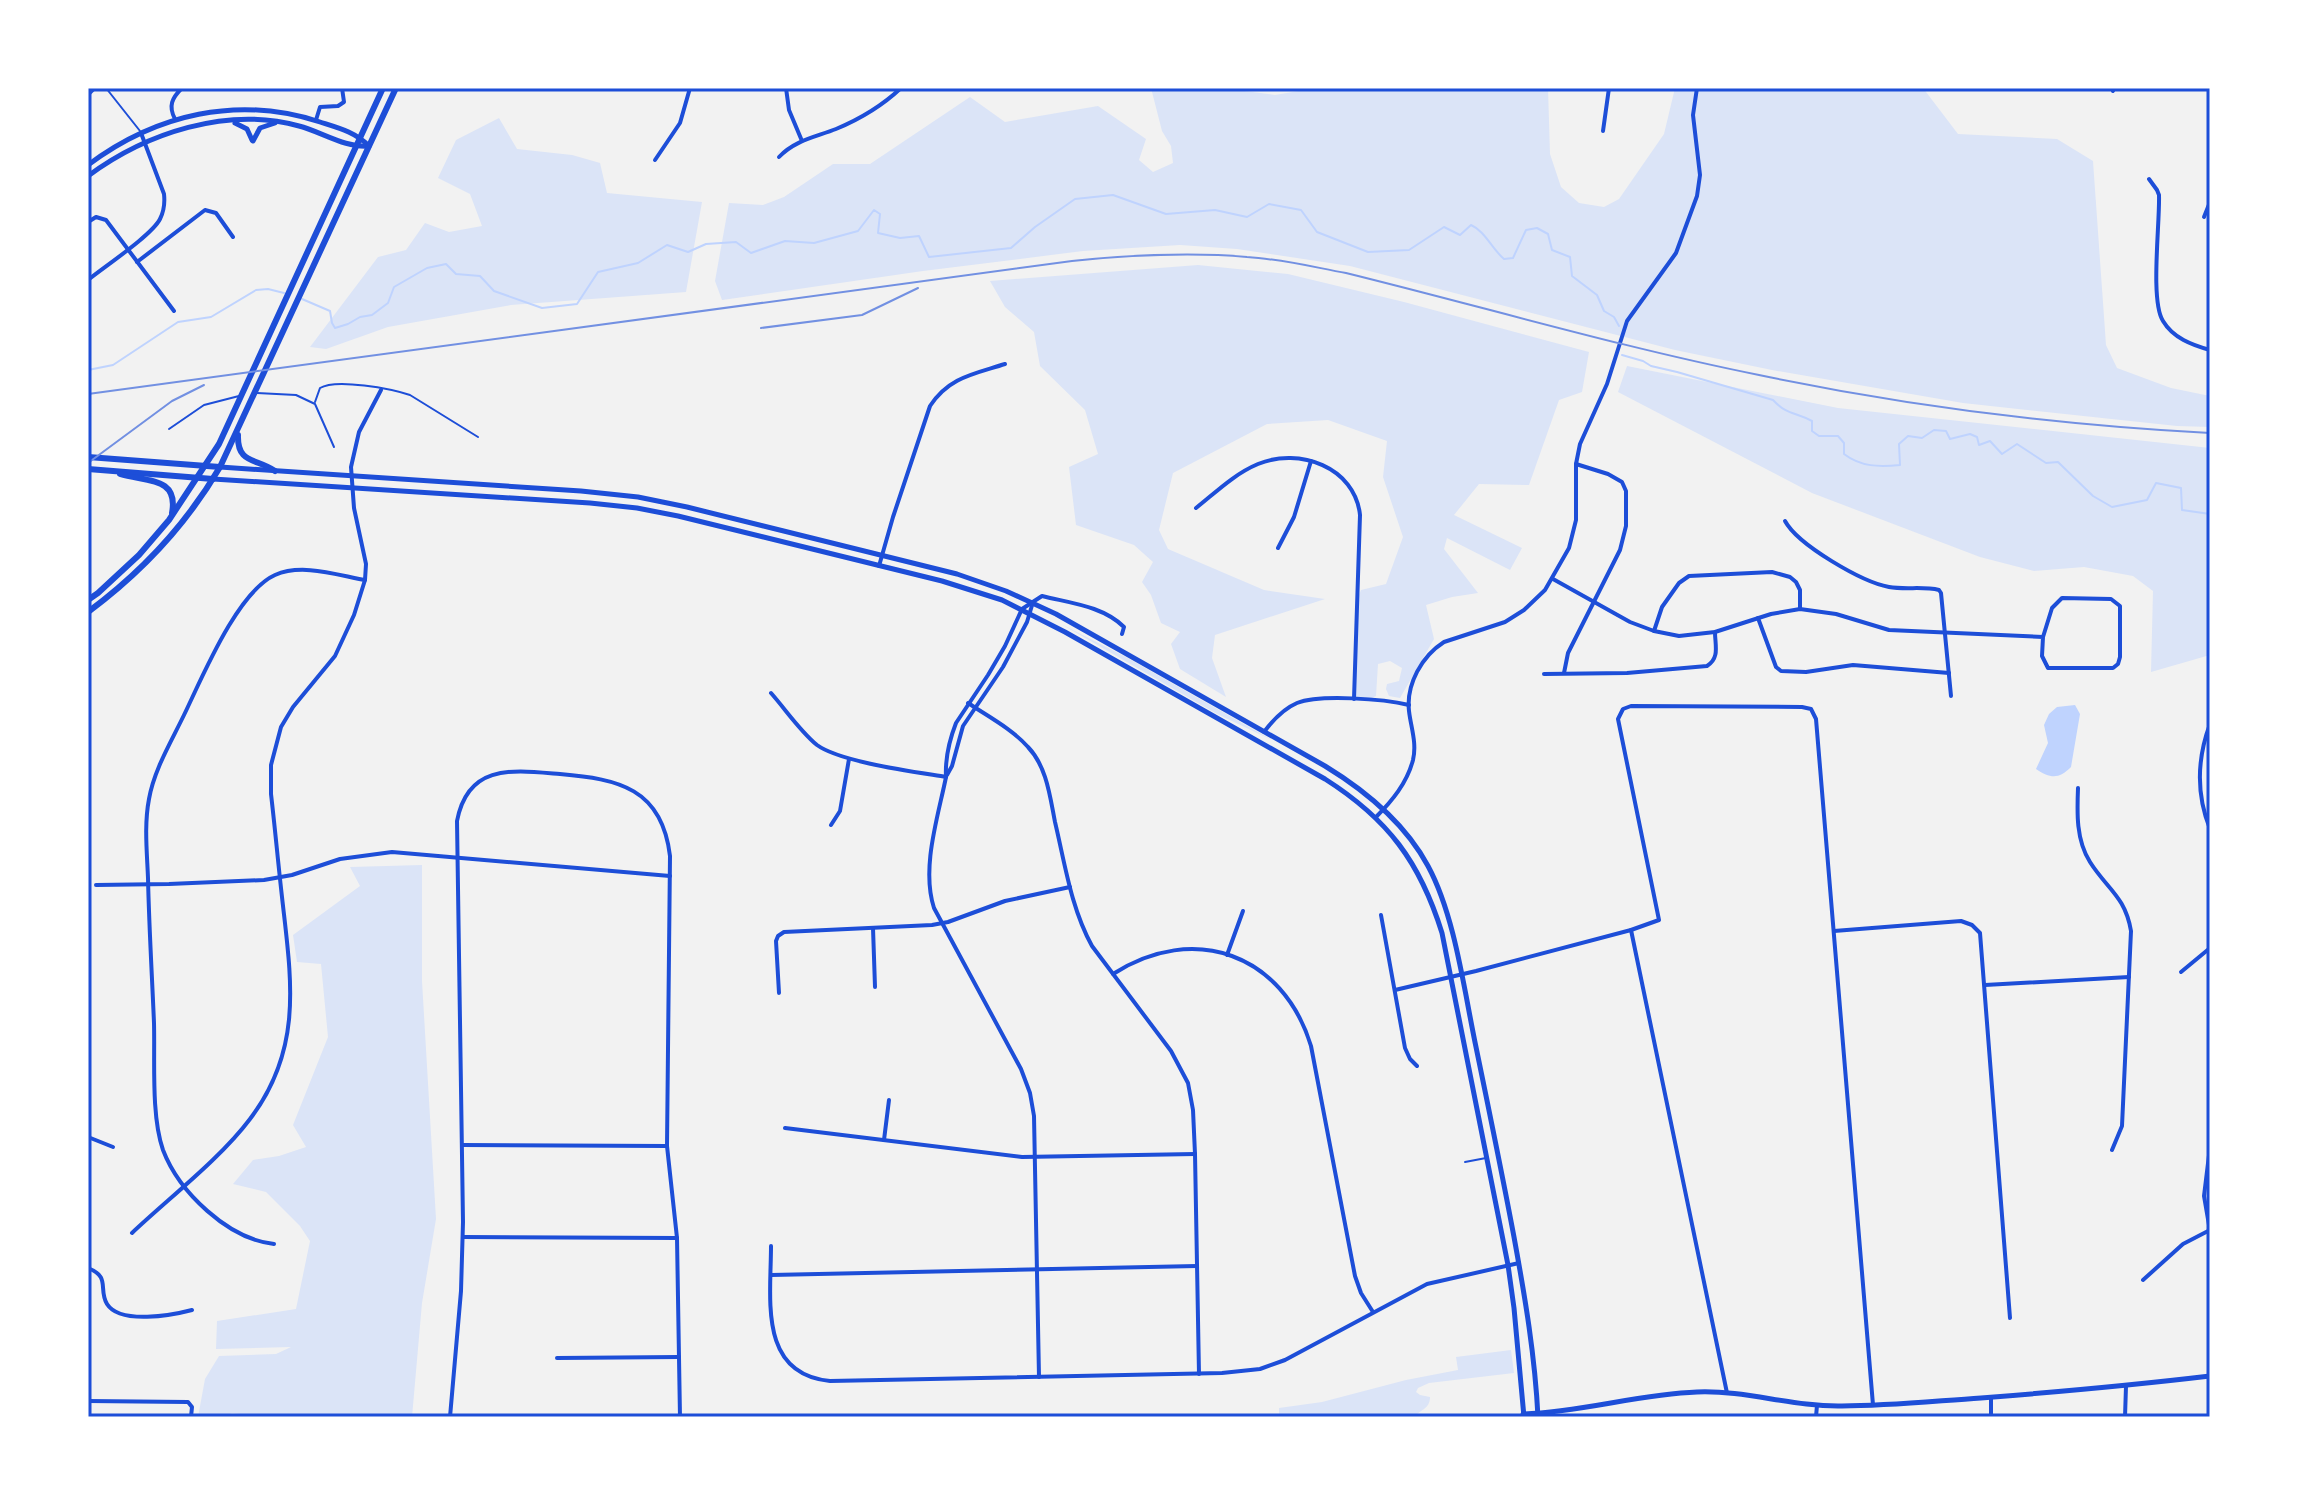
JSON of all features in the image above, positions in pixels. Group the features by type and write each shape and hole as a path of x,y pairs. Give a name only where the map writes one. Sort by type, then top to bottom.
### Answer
{"main road":[{"path":"88,600 139,555 169,520 207,465 234,413 383,88"},
{"path":"88,612 146,564 184,520 213,479 238,432 396,88"},
{"path":"88,165 141,133 175,119 215,112 253,110 299,115 348,131 369,146"},
{"path":"88,176 113,159 167,133 230,122 279,122 355,147 369,146"},
{"path":"230,122 247,129 253,141 260,128 279,122"},
{"path":"238,432 239,450 245,458 264,463 275,471"},
{"path":"88,457 638,497 881,555 977,580 1033,602 1341,776 1383,810 1418,850 1436,883 1452,931 1519,1263 1532,1343 1538,1415"},
{"path":"88,469 637,508 955,585 1030,613 1352,796 1376,817 1408,856 1426,888 1442,933 1508,1265 1524,1416 1674,1393 1727,1393 1817,1405 1873,1405 2126,1386 2210,1376"},
{"path":"107,470 166,486 173,496 169,520"}],"street":[{"path":"175,119 172,101 182,88"},
{"path":"316,121 320,107 338,106 344,102 342,88"},
{"path":"655,160 680,123 690,88"},
{"path":"786,88 789,110 802,141"},
{"path":"779,157 802,141 851,122 901,88"},
{"path":"1603,131 1609,88"},
{"path":"1376,817 1398,792 1413,759 1409,696 1422,663 1435,648 1452,639 1513,618 1534,601 1553,579 1569,548 1574,532 1576,464 1580,444 1607,384 1627,321 1676,253 1692,215 1700,175 1693,128 1697,88"},
{"path":"88,280 154,227 164,210 164,194 141,133"},
{"path":"2149,179 2159,195 2157,294 2160,317 2181,339 2210,350"},
{"path":"2204,217 2210,202"},
{"path":"137,262 205,210 216,213 233,237"},
{"path":"88,222 99,217 106,220 174,311"},
{"path":"879,566 930,406 941,391 956,380 1005,364"},
{"path":"132,1233 225,1147 251,1118 268,1089 282,1054 290,1015 292,983 270,779 276,739 293,707 335,656 354,615 365,580 366,564 354,508 351,467 359,432 381,390"},
{"path":"1196,508 1237,475 1272,459 1311,461 1342,477 1353,491 1359,507 1354,699"},
{"path":"1278,548 1294,517 1311,461"},
{"path":"1564,673 1568,653 1623,542 1626,526 1626,491 1619,479 1576,464"},
{"path":"1785,521 1796,535 1818,551 1870,581 1893,587 1939,590 1951,696"},
{"path":"274,1244 254,1241 222,1224 184,1184 168,1161 158,1130 146,814 154,779 217,647 243,606 266,580 290,571 307,570 365,580"},
{"path":"1654,631 1662,607 1679,583 1694,574 1780,573 1796,582 1800,590 1800,609"},
{"path":"1553,579 1630,622 1679,636 1715,632 1783,611 1800,609 1836,614 1889,630 2043,637"},
{"path":"1039,1377 1033,1106 1026,1081 941,923 930,898 928,877 951,736 968,703 1005,646 1022,609 1042,596 1101,611 1124,627 1122,634"},
{"path":"2062,598 2111,599 2120,606 2120,657 2113,668 2048,668 2042,656 2043,637 2049,613 2062,598"},
{"path":"946,777 963,726 1003,667 1033,602"},
{"path":"1758,618 1776,667 1781,671 1806,672 1853,665 1949,673"},
{"path":"1544,674 1649,672 1707,666 1716,655 1715,632"},
{"path":"771,693 817,745 829,752 946,777"},
{"path":"1264,732 1279,714 1295,703 1309,700 1354,699 1409,705"},
{"path":"968,703 1016,736 1038,761 1046,781 1070,887 1085,933 1184,1071 1191,1096 1195,1154 1199,1374"},
{"path":"1395,990 1631,930 1659,920 1618,719 1620,712 1631,706 1811,709 1816,719 1873,1405"},
{"path":"2210,724 2202,749 2199,781 2202,805 2210,829"},
{"path":"831,825 840,811 850,758"},
{"path":"450,1417 463,1237 456,857 459,812 470,790 482,779 498,772 532,771 599,778 624,785 642,797 657,814 666,833 670,856 667,1146 677,1238 680,1417"},
{"path":"2078,788 2077,814 2082,845 2088,859 2119,897 2128,915 2131,931 2122,1126 2112,1150"},
{"path":"96,885 249,881 280,877 370,853 410,853 670,876"},
{"path":"779,993 776,939 784,932 941,923 1005,901 1070,887"},
{"path":"1227,955 1243,911"},
{"path":"1381,915 1405,1048 1417,1066"},
{"path":"1834,931 1967,922 1977,929 1982,938 2010,1318"},
{"path":"873,928 875,987"},
{"path":"1631,930 1727,1393"},
{"path":"1113,974 1141,958 1168,950 1193,948 1248,963 1270,979 1291,1001 1303,1022 1316,1067 1355,1276 1373,1312"},
{"path":"2181,972 2210,948"},
{"path":"1985,985 2129,977"},
{"path":"884,1140 889,1100"},
{"path":"785,1128 1035,1158 1195,1154"},
{"path":"88,1137 113,1147"},
{"path":"462,1145 667,1146"},
{"path":"2143,1280 2183,1244 2210,1230 2204,1196 2210,1147"},
{"path":"463,1237 677,1238"},
{"path":"771,1246 775,1342 789,1364 807,1376 830,1381 1248,1371 1274,1365 1427,1284 1519,1263"},
{"path":"771,1275 1197,1266"},
{"path":"88,1268 102,1279 106,1303 117,1313 137,1317 166,1316 192,1310"},
{"path":"557,1358 679,1357"},
{"path":"2125,1417 2126,1386"},
{"path":"1991,1397 1991,1417"},
{"path":"88,1401 184,1402 192,1407 191,1417"},
{"path":"1816,1417 1817,1405"}],"lane":[{"path":"88,96 96,88"},
{"path":"106,88 141,133"},
{"path":"315,404 324,385 348,384 398,391 410,395 478,437"},
{"path":"169,429 204,405 260,392 296,395 315,404 334,447"},
{"path":"1465,1162 1488,1158"}],"shaded area":[{"path":"1151,88 1221,88 1275,95 1316,88 1548,88 1550,154 1561,187 1579,203 1604,207 1619,199 1664,134 1675,88 1923,88 1958,134 2057,139 2093,161 2106,345 2117,368 2171,388 2210,396 2210,427 1963,403 1772,370 1675,350 1350,266 1237,249 1180,245 1083,251 722,300 715,281 729,203 763,205 784,197 833,164 870,164 970,97 1005,122 1098,106 1146,139 1139,160 1153,172 1173,163 1171,146 1162,131"},
{"path":"499,118 517,149 572,155 600,163 607,193 702,202 686,292 511,305 388,327 326,349 310,347 378,257 406,250 425,223 449,232 482,226 470,194 438,178 456,140"},
{"path":"1198,265 1288,274 1589,352 1582,392 1559,400 1529,485 1479,484 1454,515 1522,548 1510,570 1447,538 1444,549 1478,593 1426,605 1434,639 1400,698 1389,696 1386,689 1387,684 1399,681 1402,668 1390,661 1378,664 1376,696 1355,697 1359,595 1361,590 1386,584 1403,537 1383,477 1387,441 1328,420 1267,424 1173,473 1159,530 1168,549 1264,590 1325,599 1215,635 1212,658 1226,697 1180,669 1171,644 1180,632 1161,623 1151,595 1142,582 1153,562 1134,545 1076,525 1069,467 1098,454 1085,410 1040,366 1034,332 1005,307 990,281"},
{"path":"1627,366 1838,408 2210,448 2210,655 2151,672 2153,591 2133,576 2084,567 2034,571 1980,557 1812,493 1618,392"},
{"path":"1061,624 1126,657 1272,740 1217,714"},
{"path":"422,865 422,981 436,1219 422,1303 412,1417 267,1417 232,1413 223,1417 198,1417 205,1379 219,1356 276,1354 291,1347 216,1349 217,1321 296,1309 310,1241 300,1226 266,1192 233,1184 253,1160 306,1147 293,1125 328,1037 321,964 297,962 293,935 360,886 350,867"},
{"path":"1511,1350 1514,1373 1429,1383 1418,1388 1416,1392 1430,1397 1430,1401 1414,1417 1279,1417 1279,1408 1322,1402 1458,1370 1456,1357"}],"water":[{"path":"2075,705 2080,714 2071,767 2059,776 2046,775 2036,769 2048,743 2044,725 2057,707"}],"waterway":[{"path":"302,299 330,311 335,328 372,315 388,303 394,287 427,268 446,264 456,274 480,276 494,291 542,308 577,304 598,272 638,263 667,245 688,252 706,244 736,242 751,253 785,241 814,243 858,231 874,210 880,214 878,233 900,238 919,236 929,257 1011,248 1075,199 1113,195 1166,214 1215,210 1247,217 1269,204 1301,210 1317,232 1368,252 1409,250 1444,227 1460,235 1471,225 1504,259 1513,258 1526,230 1537,228 1548,234 1552,250 1570,257 1572,276 1597,295 1604,311 1614,317 1619,326"},
{"path":"88,370 113,365 178,322 211,317 256,290 284,293"},
{"path":"1622,355 1773,400 1787,411 1812,421 1812,431 1819,436 1838,436 1844,443 1844,454 1864,464 1900,465 1899,444 1908,436 1922,438 1934,430 1946,431 1950,439 1970,434 1977,437 1979,445 1990,441 2002,454 2017,444 2046,463 2058,462 2093,496 2112,507 2147,500 2156,483 2181,488 2182,510 2210,514"}],"railway":[{"path":"88,394 1072,261 1203,255 1272,260 1346,273 1655,352 1871,396 2040,419 2210,433"},
{"path":"761,328 862,315 918,288"},
{"path":"88,463 172,401 204,385"}]}
